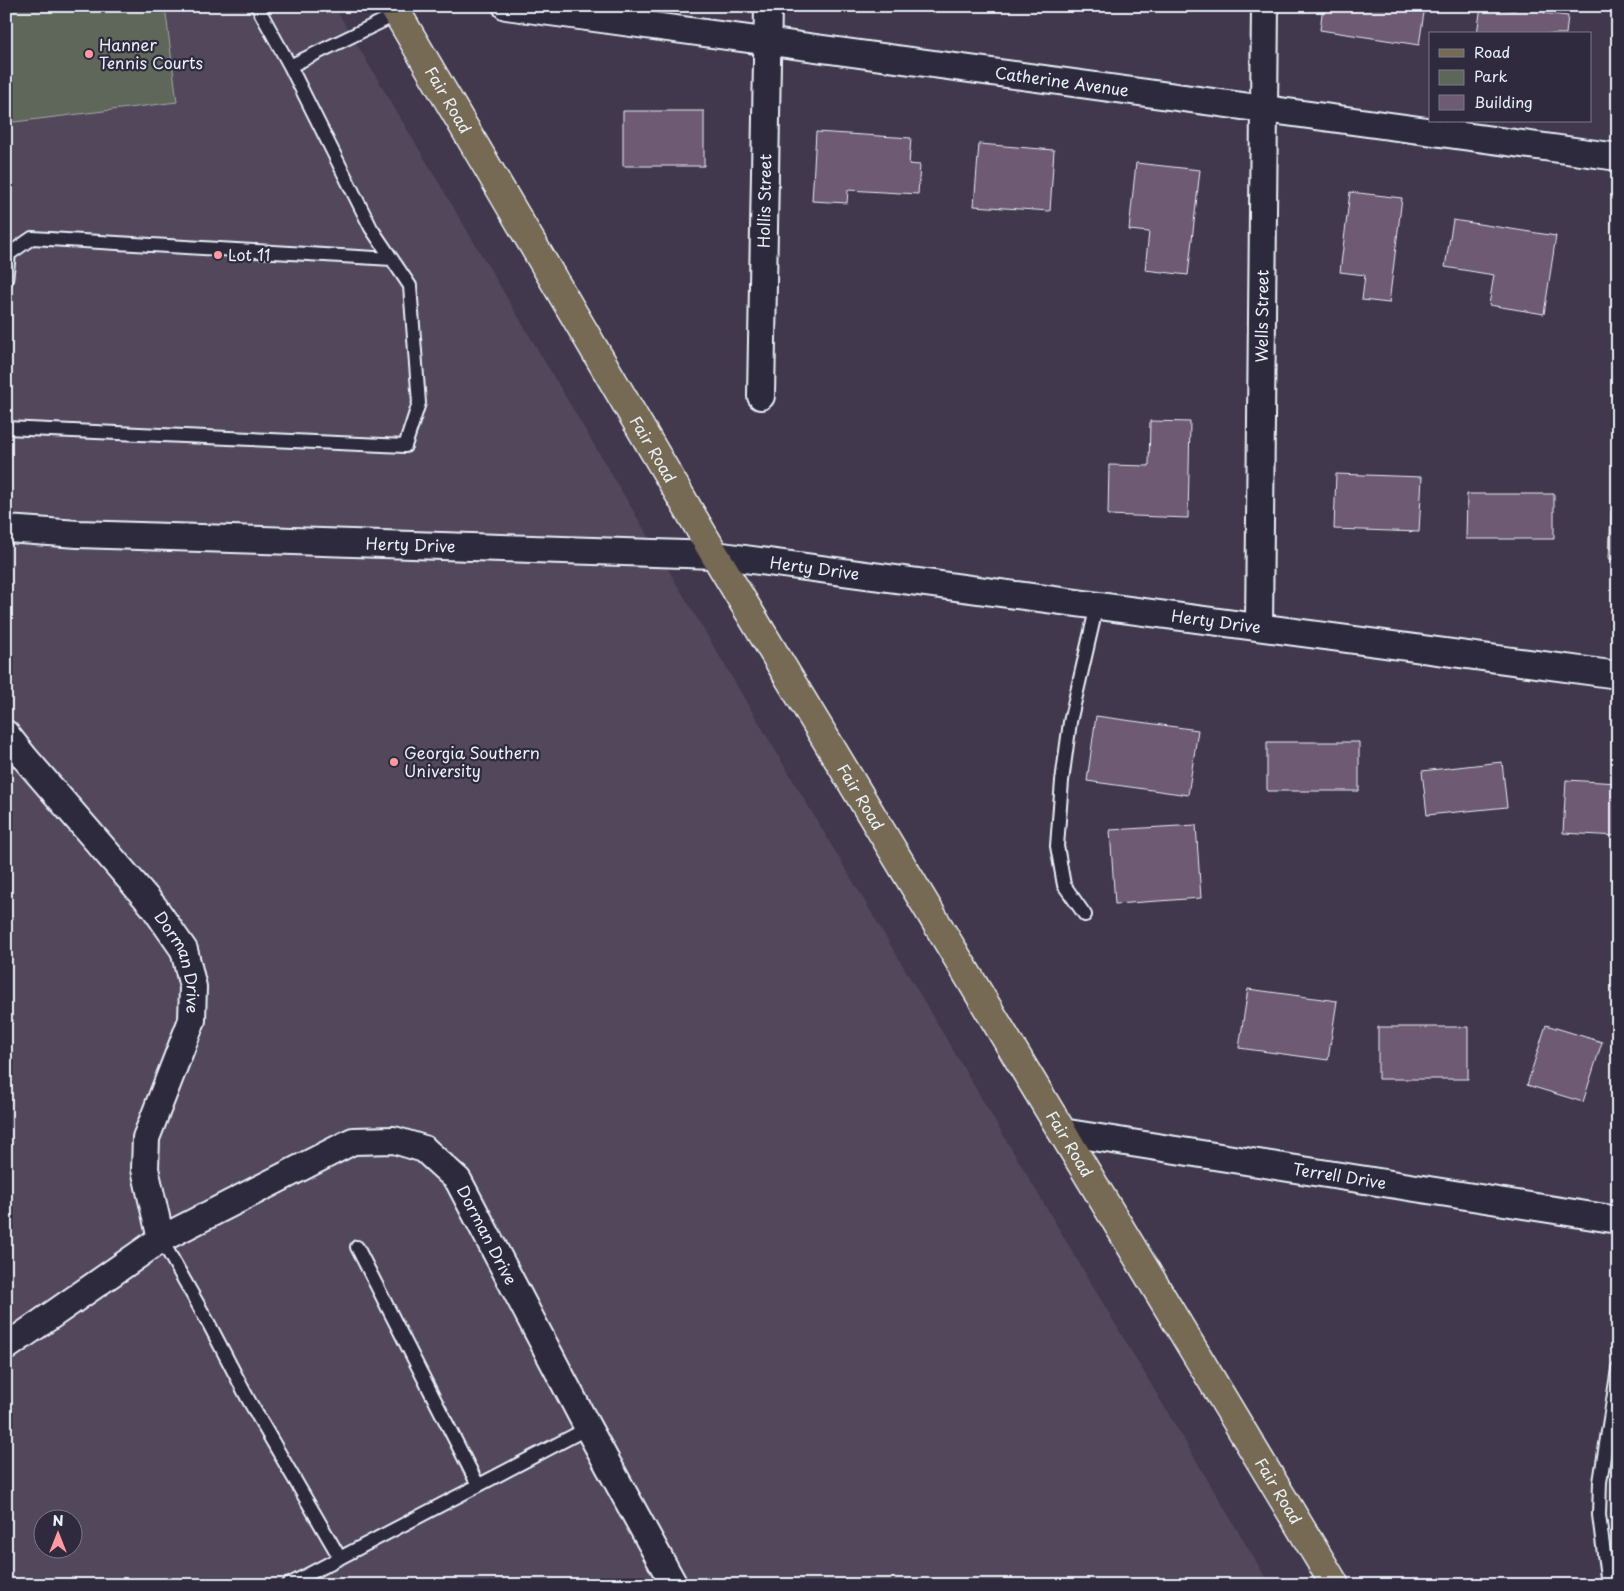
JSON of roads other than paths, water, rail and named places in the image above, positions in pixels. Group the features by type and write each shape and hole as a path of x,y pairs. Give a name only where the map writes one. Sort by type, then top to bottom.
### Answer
{"main road":[{"name":"Fair Road","path":"395,10 715,555 1335,1585"}],"street":[{"name":"Catherine Avenue","path":"506,6 768,43 1265,108 1618,158"},
{"name":"Hollis Street","path":"762,396 768,6"},
{"name":"Wells Street","path":"1259,626 1265,6"},
{"name":"Herty Drive","path":"6,529 88,534 715,555 1618,675"},
{"name":"Dorman Drive","path":"6,734 154,907 184,950 193,987 192,1020 146,1138 145,1168 161,1240"},
{"name":"Terrell Drive","path":"1062,1132 1618,1220"},
{"name":"Dorman Drive","path":"6,1347 161,1240 353,1141 394,1140 424,1149 458,1180 588,1428 674,1585"}],"lane":[{"path":"6,428 405,446 419,403 410,286 371,228 290,66 257,6"},
{"path":"290,66 395,10"},
{"path":"6,280 9,254 32,238 392,259"},
{"path":"1085,915 1064,885 1057,846 1062,782 1070,722 1097,605"},
{"path":"161,1240 209,1324 248,1399 340,1558"},
{"path":"357,1247 478,1485"},
{"path":"1608,1585 1600,1515 1600,1482 1618,1369"},
{"path":"288,1585 588,1428"}],"place":[{"name":"Hanner Tennis Courts","path":"89,54"},
{"name":"Lot 11","path":"218,255"},
{"name":"Georgia Southern University","path":"394,762"}]}
